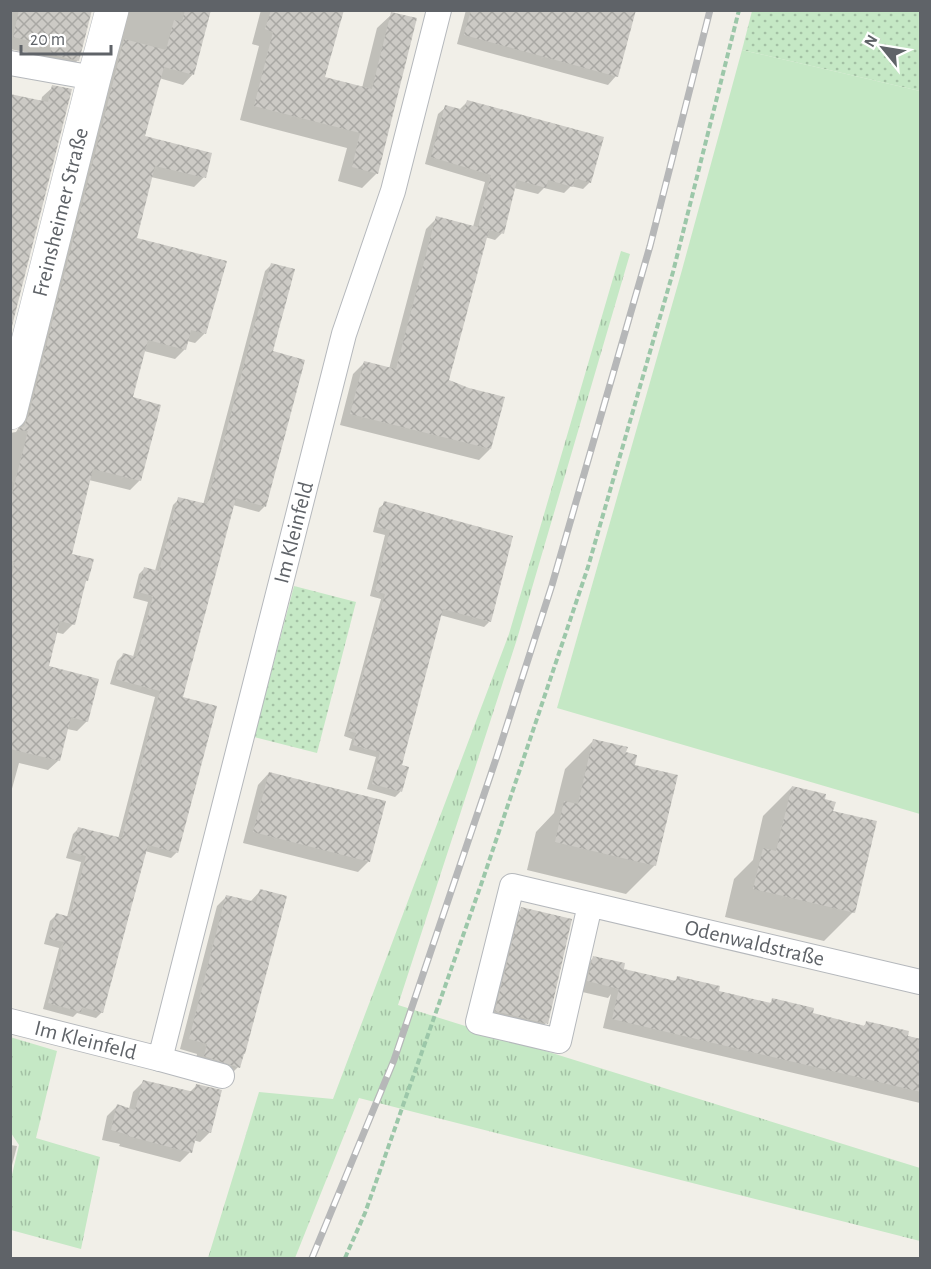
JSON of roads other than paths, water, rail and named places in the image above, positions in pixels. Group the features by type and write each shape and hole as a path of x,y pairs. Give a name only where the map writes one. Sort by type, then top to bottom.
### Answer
{"street":[{"name":"Freinsheimer Straße","path":"10,413 112,10"},
{"name":"Im Kleinfeld","path":"160,1059 344,334 393,191 438,10"},
{"path":"10,63 94,78"},
{"name":"Odenwaldstraße","path":"590,905 559,1041 478,1022 512,886 921,982"},
{"name":"Im Kleinfeld","path":"10,1021 222,1076"}],"railway":[{"path":"312,1258 394,1060 552,585 650,246 710,10"}]}
